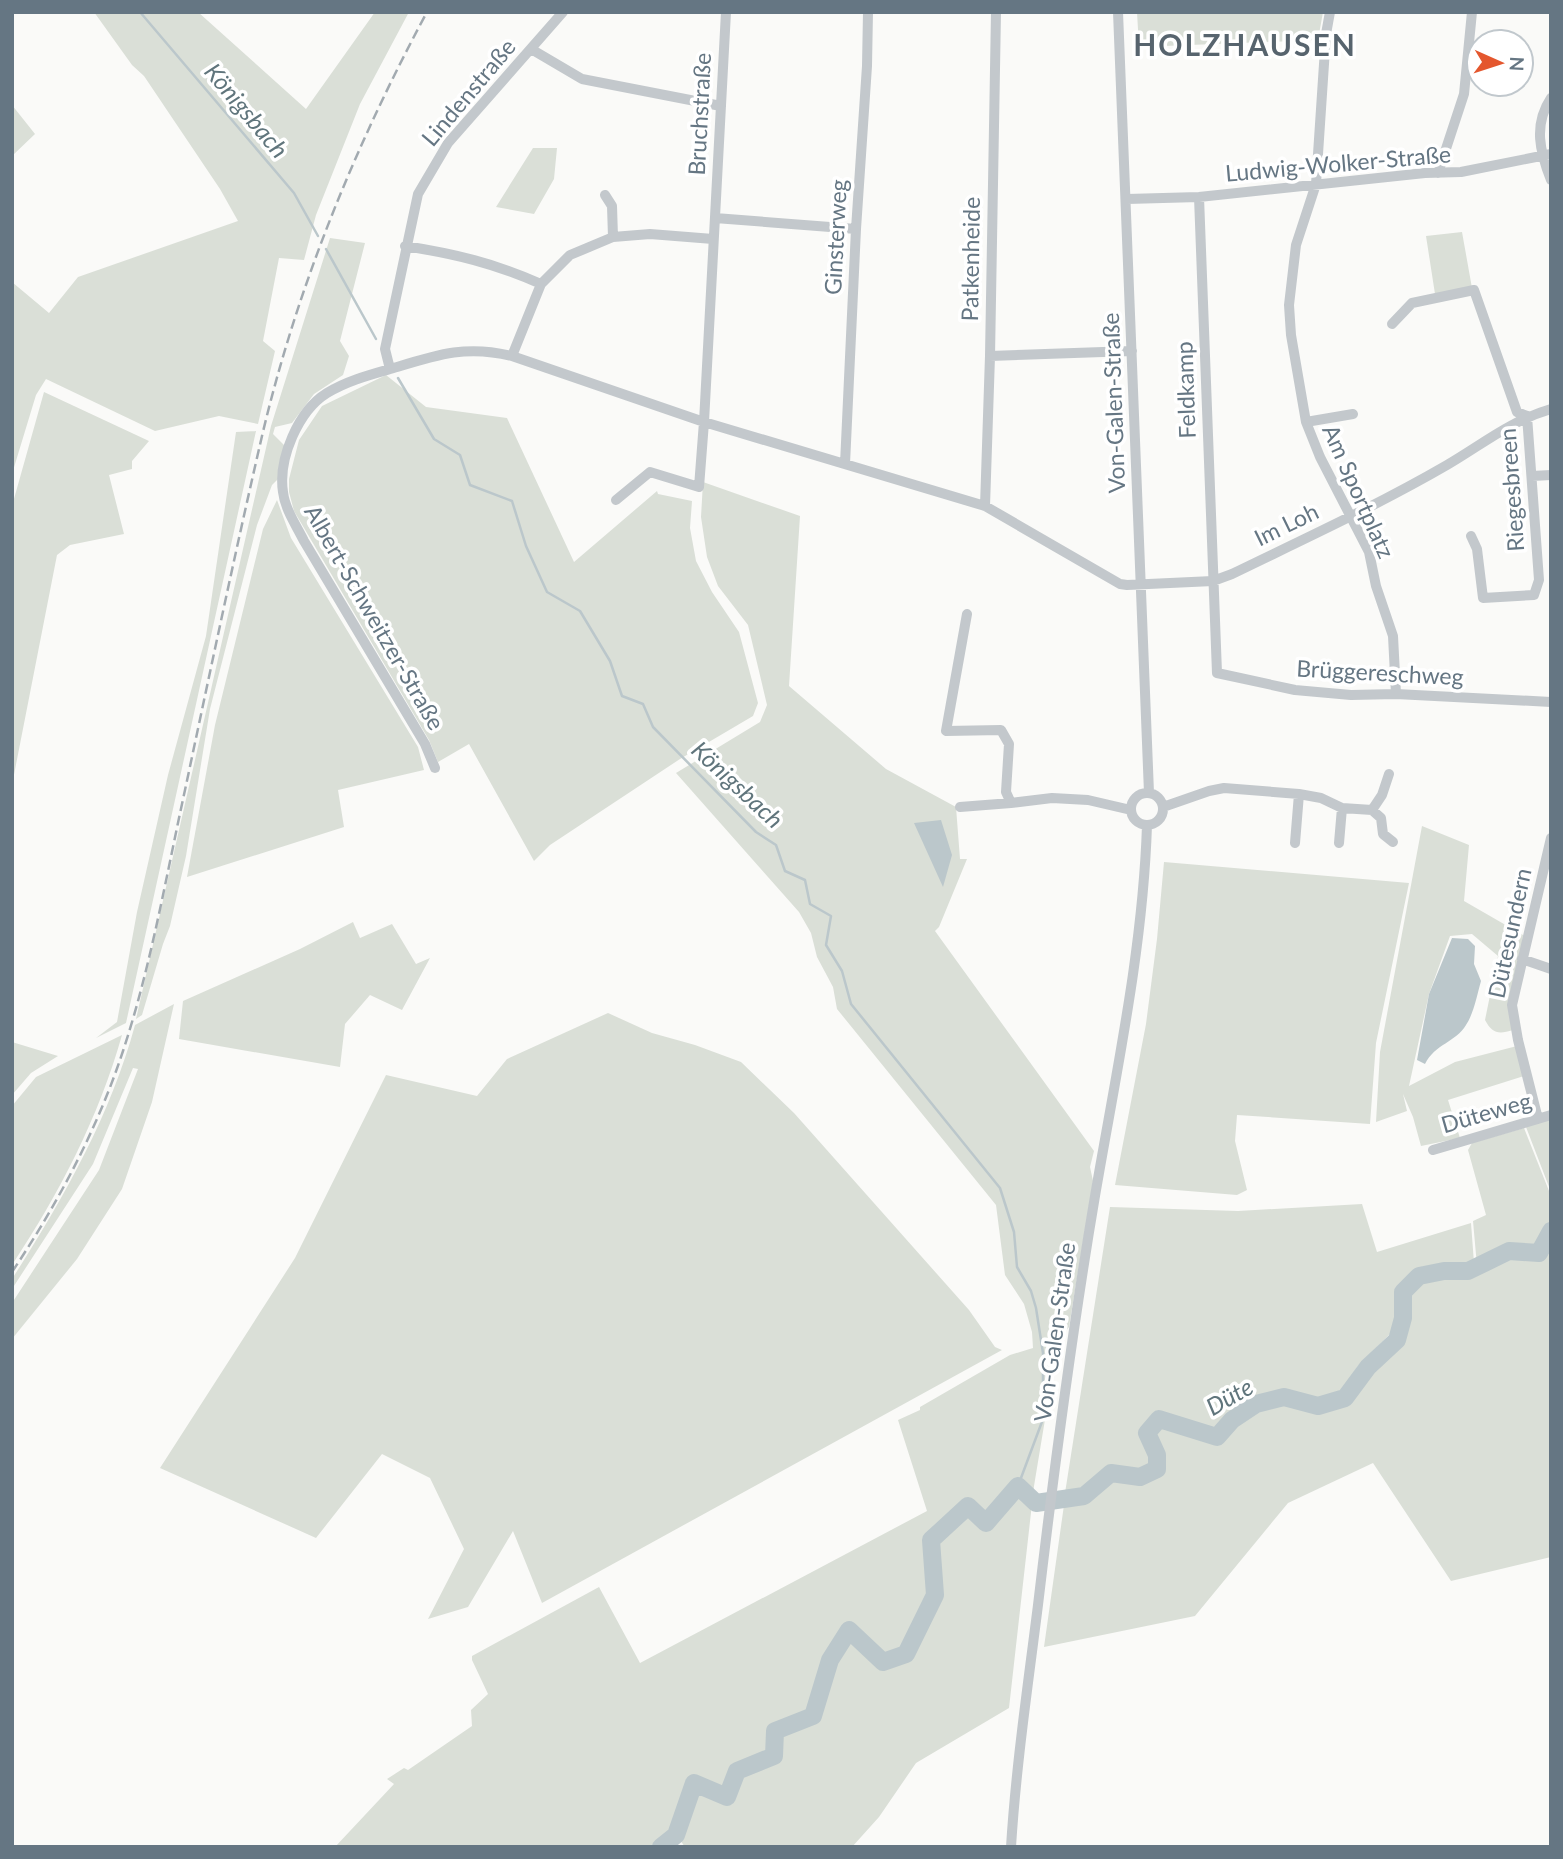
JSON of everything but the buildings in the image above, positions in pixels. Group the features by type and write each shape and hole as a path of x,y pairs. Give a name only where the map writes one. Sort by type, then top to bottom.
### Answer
{"street":[{"name":"Lindenstraße","path":"390,369 385,349 418,194 448,143 563,12"},
{"name":"Bruchstraße","path":"705,422 726,12"},
{"name":"Ginsterweg","path":"845,464 868,12"},
{"path":"996,12 1004,12"},
{"name":"Patkenheide","path":"985,506 996,12"},
{"name":"Von-Galen-Straße","path":"1118,12 1149,793"},
{"name":"Am Sportplatz","path":"1330,12 1326,34 1316,184 1296,245 1289,305 1298,385 1306,422 1320,457 1368,552 1393,636 1396,694"},
{"path":"1438,173 1464,94 1472,12"},
{"path":"531,49 582,79 721,106"},
{"path":"1551,98 1545,107 1540,126 1551,180"},
{"name":"Ludwig-Wolker-Straße","path":"1127,199 1199,197 1461,172 1546,155"},
{"path":"605,195 612,206 614,237"},
{"name":"Feldkamp","path":"1199,197 1213,581"},
{"path":"715,218 856,229"},
{"path":"512,356 541,284 570,255 614,237 650,234 713,239"},
{"path":"405,246 454,254 503,267 541,284"},
{"name":"Riegesbreen","path":"1392,324 1412,303 1474,290 1517,412 1527,416 1539,580 1534,595 1483,598 1477,549 1471,536"},
{"name":"Albert-Schweitzer-Straße","path":"435,768 425,744 304,541 289,512 283,494 282,479 291,435 306,413 324,394 349,382 459,350 496,352 512,356 705,422 985,506 1120,584 1140,584"},
{"path":"990,356 1132,351"},
{"name":"Im Loh","path":"1140,584 1213,581 1232,575 1448,464 1527,416 1551,409"},
{"path":"1306,422 1353,414"},
{"path":"616,500 650,472 699,487 705,422"},
{"path":"1532,476 1551,475"},
{"name":"Brüggereschweg","path":"1213,581 1217,673 1295,690 1351,695 1396,694 1551,702"},
{"path":"967,614 946,731 1001,730 1009,744 1006,792 1011,803"},
{"path":"1372,810 1382,795 1390,774"},
{"path":"1163,807 1224,788 1299,794 1321,798 1342,808 1372,810 1381,818 1383,834 1393,842"},
{"path":"1149,793 1161,800 1163,807 1157,822 1147,825 1140,823 1131,810 1133,801 1140,794 1149,793"},
{"path":"1296,842 1299,794"},
{"path":"960,807 1052,798 1088,800 1131,810"},
{"path":"1339,843 1342,808"},
{"name":"Von-Galen-Straße","path":"1011,1847 1049,1511 1095,1197 1129,1010 1146,863 1147,825"},
{"name":"Dütesundern","path":"1538,1119 1512,1005 1551,838"},
{"path":"1522,959 1551,969"},
{"name":"Düteweg","path":"1433,1150 1551,1115"}],"shaded area":[{"path":"94,12 198,12 306,109 375,12 409,12 360,104 316,215 304,260 279,258 263,341 275,351 258,424 219,416 155,431 46,379 36,395 12,474 12,282 49,313 78,277 238,221 220,189 144,76 132,65"},
{"path":"1137,12 1323,12 1318,40 1139,47"},
{"path":"12,105 35,134 12,156"},
{"path":"533,148 557,148 554,179 534,214 496,207"},
{"path":"1462,232 1472,288 1435,294 1426,236"},
{"path":"330,238 365,243 340,341 349,356 343,375 314,394 292,423 275,427 273,434 285,446 279,478 272,485 257,525 210,709 186,856 170,926 142,1015 136,1019 271,426"},
{"path":"386,375 426,407 507,418 574,562 657,491 658,494 692,501 690,528 696,561 712,592 739,632 758,703 753,716 680,759 550,845 534,861 469,744 438,762 429,740 294,511 289,479 299,440 322,406"},
{"path":"44,392 149,441 132,461 132,469 109,475 124,534 70,545 57,555 12,785 12,506"},
{"path":"256,431 126,1023 96,1038 117,1022 137,912 168,775 206,636 236,432"},
{"path":"703,482 800,516 789,686 886,769 956,807 960,859 967,859 935,931 1094,1151 1090,1167 1093,1181 1069,1327 1058,1341 1034,1486 1009,1708 916,1763 879,1817 852,1847 685,1847 680,1840 671,1847 335,1847 394,1784 387,1779 404,1768 408,1770 472,1726 471,1710 488,1694 472,1656 599,1587 640,1663 927,1511 898,1420 920,1410 920,1407 1010,1355 1033,1348 1032,1332 1024,1304 1005,1275 996,1205 837,1009 833,987 817,957 811,933 799,912 676,773 760,722 767,705 748,625 718,586 707,557 701,517"},
{"path":"277,500 291,538 418,747 424,770 338,790 344,827 187,877 215,725 263,529"},
{"path":"941,820 952,855 943,887 914,823"},
{"path":"1422,826 1469,845 1464,901 1523,935 1513,1030 1503,1032 1490,1028 1485,1020 1498,956 1472,934 1450,936 1429,994 1409,1086 1455,1062 1517,1046 1524,1076 1448,1100 1460,1138 1421,1146 1403,1094 1407,1111 1376,1122 1380,1052"},
{"path":"1164,862 1409,883 1376,1043 1370,1124 1237,1115 1235,1141 1247,1190 1237,1195 1115,1185 1146,1024"},
{"path":"353,922 360,938 392,924 416,964 430,958 402,1010 370,995 345,1024 340,1067 179,1039 183,1001 300,949"},
{"path":"1452,938 1468,939 1475,946 1474,964 1481,981 1473,1009 1462,1031 1434,1052 1425,1064 1417,1060 1429,994"},
{"path":"174,1004 152,1102 122,1189 77,1259 12,1339 12,1303 99,1170 138,1069 133,1068 93,1164 12,1289 12,1279 67,1188 99,1125 125,1059 135,1025"},
{"path":"608,1013 652,1033 741,1062 794,1113 969,1310 995,1347 1002,1350 542,1603 513,1531 468,1607 428,1619 464,1549 430,1478 382,1454 316,1538 160,1468 295,1258 386,1075 477,1096 507,1059"},
{"path":"122,1035 102,1096 76,1154 46,1211 12,1265 12,1106 36,1077"},
{"path":"12,1042 58,1056 31,1073 12,1095"},
{"path":"1551,1119 1551,1192 1526,1127"},
{"path":"1524,1128 1551,1196 1551,1231 1539,1253 1509,1251 1477,1266 1473,1221 1486,1215 1468,1150 1472,1143"},
{"path":"1362,1204 1377,1252 1471,1223 1474,1263 1461,1267 1424,1267 1409,1276 1396,1289 1396,1328 1358,1366 1338,1395 1316,1401 1285,1390 1254,1398 1227,1416 1214,1431 1160,1412 1141,1433 1153,1457 1153,1465 1140,1472 1109,1468 1081,1493 1065,1493 1110,1207 1238,1211"},
{"path":"1551,1241 1551,1557 1451,1581 1373,1463 1288,1503 1195,1616 1044,1647 1064,1505 1086,1503 1113,1478 1142,1483 1163,1472 1165,1454 1155,1434 1161,1426 1218,1442 1252,1415 1284,1402 1316,1413 1349,1403 1375,1369 1401,1345 1409,1322 1408,1296 1422,1280 1447,1276 1471,1277 1510,1255 1542,1255"}],"waterway":[{"name":"Königsbach","path":"140,12 294,193 318,236"},
{"name":"Königsbach","path":"326,249 376,339"},
{"name":"Königsbach","path":"398,378 434,439 460,455 470,485 512,501 526,546 547,592 580,611 610,661 622,696 643,704 653,727 756,832 776,845 785,871 805,880 810,904 831,916 826,945 842,971 851,1004 1000,1188 1014,1232 1017,1267 1031,1291 1036,1308 1043,1353 1043,1419 1018,1486"},
{"name":"Düte","path":"661,1847 676,1835 694,1783 727,1797 737,1771 774,1756 775,1731 813,1716 830,1660 849,1630 883,1662 906,1654 935,1595 931,1540 968,1506 986,1523 1018,1486 1036,1503 1084,1496 1111,1473 1140,1477 1157,1469 1157,1455 1147,1433 1159,1419 1217,1437 1232,1420 1256,1404 1284,1397 1318,1406 1345,1398 1368,1367 1397,1340 1403,1318 1403,1292 1419,1276 1444,1271 1468,1271 1509,1251 1539,1253 1551,1231"}],"railway":[{"path":"12,1272 75,1165 101,1109 123,1051 150,954 242,524 276,380 311,272 352,166 427,12"}],"district":[{"name":"HOLZHAUSEN","path":"1245,44"}]}
